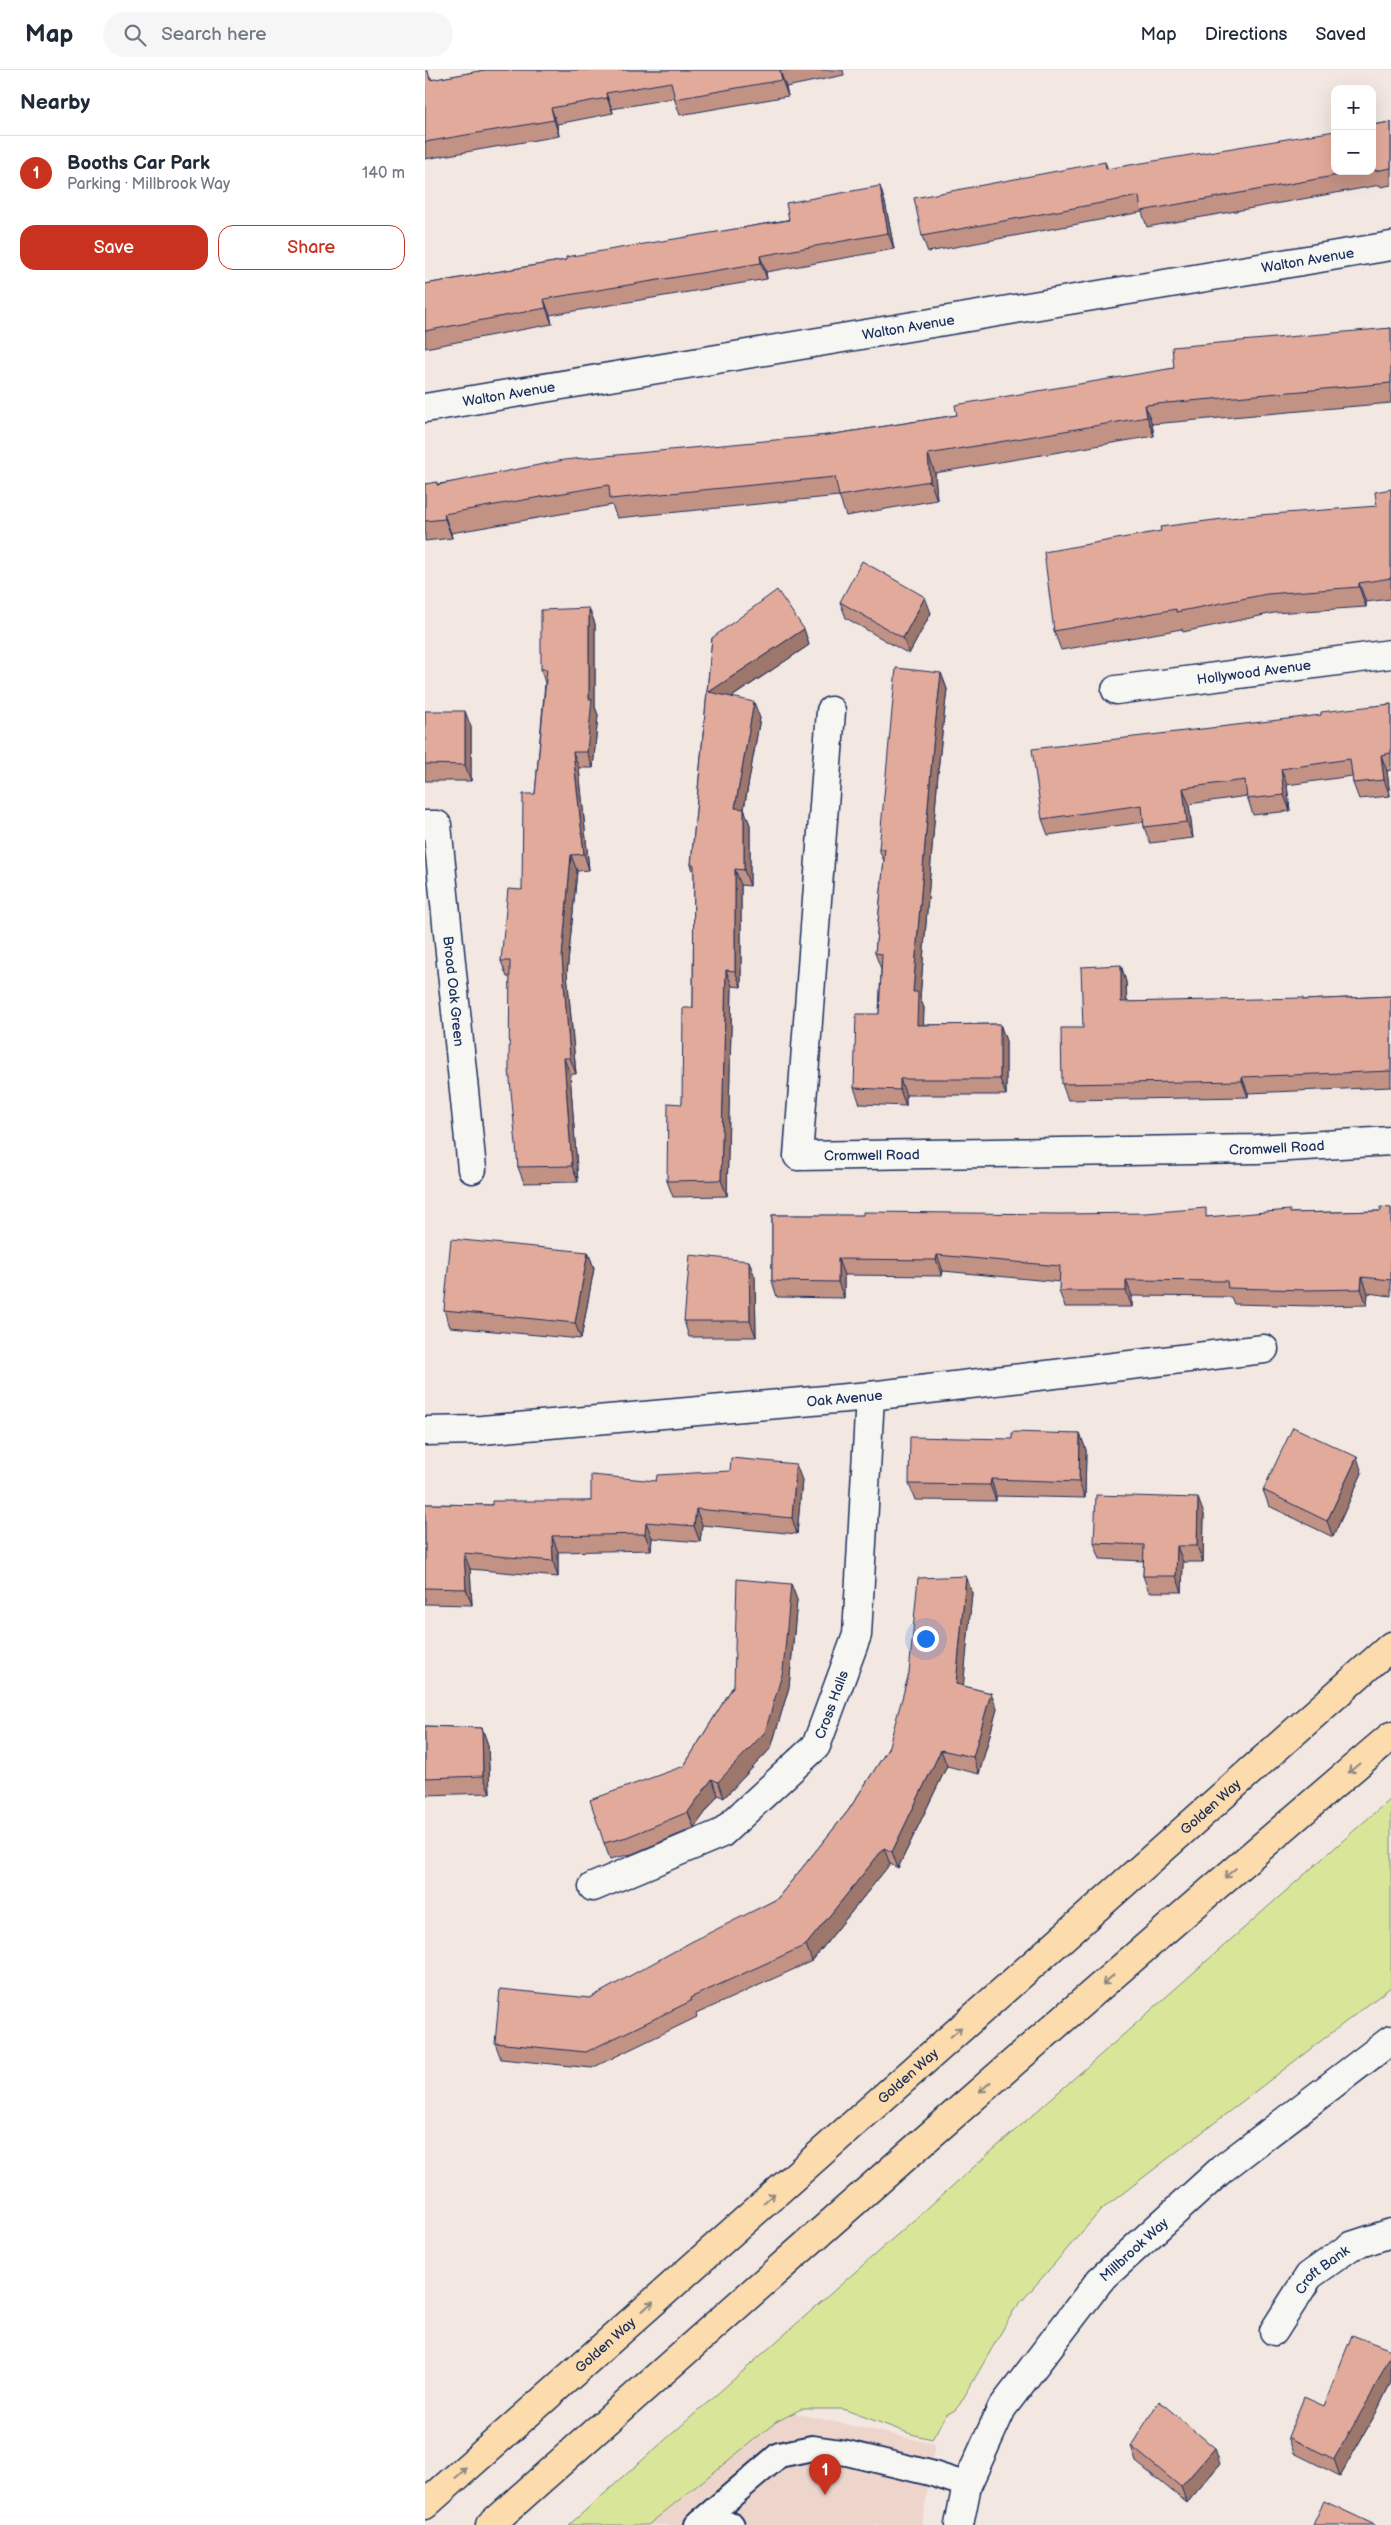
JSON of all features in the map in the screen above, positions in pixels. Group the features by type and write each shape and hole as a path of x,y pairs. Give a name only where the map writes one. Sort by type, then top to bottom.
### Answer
{"highway":[{"name":"Golden Way","path":"425,2505 1391,1646"},
{"path":"490,2525 853,2203 1211,1890 1391,1736"}],"street":[{"name":"Walton Avenue","path":"425,408 1391,246"},
{"name":"Hollywood Avenue","path":"1117,690 1391,654"},
{"name":"Cromwell Road","path":"831,711 798,1156 1257,1149 1391,1140"},
{"name":"Broad Oak Green","path":"425,825 437,825 472,1169"},
{"name":"Oak Avenue","path":"425,1430 482,1430 870,1396 1264,1348"},
{"name":"Cross Halls","path":"593,1887 722,1833 816,1746 857,1635 870,1396"},
{"name":"Millbrook Way","path":"959,2525 967,2485 1002,2408 1100,2280 1223,2169 1391,2040"},
{"name":"Croft Bank","path":"1274,2331 1309,2276 1351,2246 1391,2233"}],"lane":[{"path":"699,2523 779,2455 812,2448 847,2453 921,2470 967,2485"},
{"path":"699,2523 732,2525"}],"shaded area":[{"path":"776,2409 935,2444 922,2525 640,2525"}],"green space":[{"path":"1391,1798 1391,1987 1101,2210 1014,2310 960,2404 955,2410 946,2415 932,2439 911,2434 843,2409 801,2409 776,2422 648,2525 569,2525"}],"building":[{"path":"485,70 785,70 780,71 782,80 675,99 671,82 606,93 607,98 551,108 554,120 425,142 425,71 428,71 430,80"},
{"path":"1391,122 1391,168 1376,171 1376,130 1376,124"},
{"path":"1331,132 1331,175 1339,175 1141,211 1139,196 922,236 914,198 1105,162 1106,169"},
{"path":"880,186 888,233 760,256 761,263 544,299 546,308 425,331 425,284 566,260 566,257 789,220 786,203"},
{"path":"1391,328 1391,383 1145,405 1147,417 928,454 930,481 839,496 835,477 610,499 609,485 444,514 445,519 425,521 425,484 437,482 437,485 564,460 828,435 957,415 955,405 1174,368 1172,347"},
{"path":"1391,489 1391,578 1359,583 1359,587 1267,594 1176,612 1176,609 1054,631 1044,552 1161,531 1160,527 1246,516 1377,506 1375,492"},
{"path":"862,561 925,597 903,638 840,602"},
{"path":"777,590 804,629 709,692 754,702 735,808 744,809 744,870 735,869 735,971 726,970 721,1180 667,1181 668,1103 682,1104 683,1008 693,1008 694,865 691,865 712,638"},
{"path":"589,608 589,699 592,699 587,752 573,752 584,854 571,855 562,957 570,1058 564,1058 572,1166 518,1167 509,1069 510,961 501,961 508,889 522,890 523,794 535,794 547,669 541,669 541,610"},
{"path":"896,668 941,673 933,745 913,992 918,992 917,1025 1000,1024 1000,1079 900,1079 900,1090 854,1088 856,1014 879,1014 882,954 875,953 885,849 879,849"},
{"path":"1391,704 1391,753 1381,755 1384,780 1353,783 1350,759 1281,769 1284,795 1247,799 1245,780 1183,788 1187,822 1144,827 1142,805 1042,819 1032,749 1321,715 1321,712"},
{"path":"425,711 465,711 465,765 425,764"},
{"path":"1121,965 1121,1002 1303,998 1303,1000 1391,996 1391,1071 1242,1077 1242,1081 1062,1084 1061,1028 1083,1028 1081,967"},
{"path":"1380,1207 1391,1208 1391,1280 1362,1277 1361,1289 1228,1288 1227,1281 1126,1280 1126,1291 1059,1291 1060,1266 937,1255 936,1260 838,1259 838,1282 772,1281 772,1215 863,1215 863,1212 1146,1213 1206,1208 1206,1217 1290,1210 1290,1213 1381,1211"},
{"path":"451,1239 588,1252 575,1323 444,1310"},
{"path":"690,1255 749,1261 750,1321 684,1321"},
{"path":"1293,1427 1357,1457 1327,1521 1263,1490"},
{"path":"1012,1432 1080,1434 1079,1482 991,1479 990,1485 909,1484 910,1437 1012,1439"},
{"path":"731,1458 796,1464 792,1518 696,1509 694,1526 646,1522 645,1534 552,1536 553,1561 464,1553 466,1589 425,1588 425,1504 492,1505 492,1501 591,1501 591,1475 656,1481 657,1475 730,1471"},
{"path":"1096,1495 1198,1498 1197,1546 1177,1546 1176,1576 1143,1576 1144,1545 1094,1543"},
{"path":"966,1576 956,1684 991,1693 973,1757 941,1750 892,1852 884,1848 806,1945 690,1998 691,2001 586,2052 495,2043 500,1989 590,1998 691,1942 777,1899 848,1811 888,1749 909,1673 918,1578"},
{"path":"737,1579 791,1584 783,1671 765,1732 718,1782 712,1779 688,1812 627,1837 604,1843 590,1800 684,1766 734,1685"},
{"path":"425,1726 482,1728 483,1776 425,1778"},
{"path":"1352,2335 1391,2350 1391,2354 1370,2397 1334,2459 1288,2437 1304,2397 1324,2406"},
{"path":"1159,2401 1215,2448 1181,2487 1131,2446"},
{"path":"1324,2501 1375,2525 1313,2525"}],"place":[{"name":"Booths Car Park","path":"825,2495"}]}
